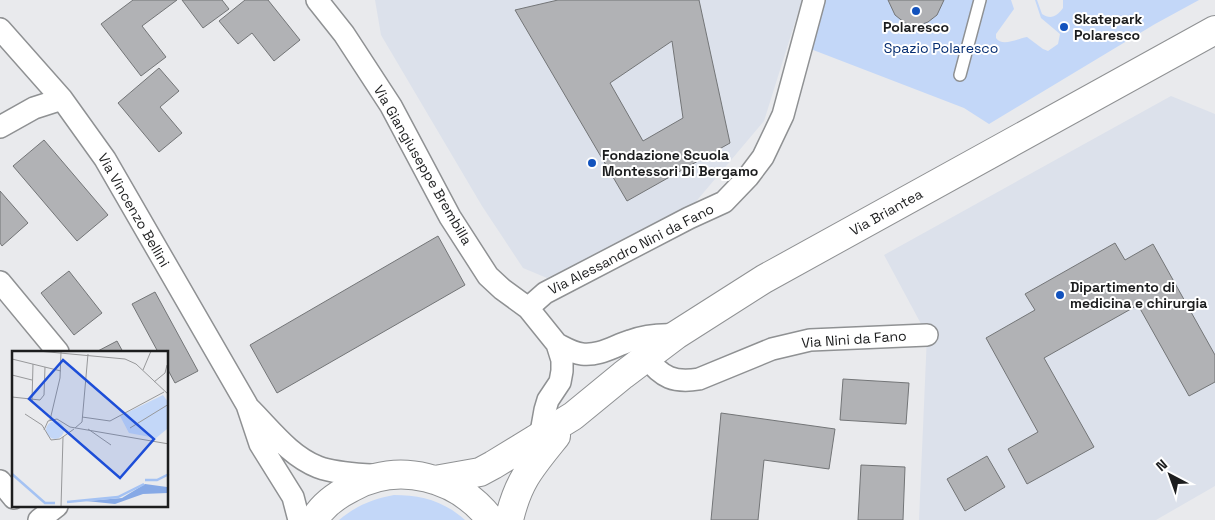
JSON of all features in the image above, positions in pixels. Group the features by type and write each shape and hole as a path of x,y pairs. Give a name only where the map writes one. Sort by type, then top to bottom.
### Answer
{"main road":[{"name":"Via Briantea","path":"573,416 676,335 764,279 1215,30"},
{"path":"435,480 480,472 540,438 573,416"},
{"path":"509,520 515,494 523,479 573,416"},
{"path":"314,520 330,502 357,484 381,476 409,475 435,480 456,488 476,503 491,520"}],"street":[{"name":"Via Giangiuseppe Brembilla","path":"317,0 344,34 391,106 450,217 488,276 528,308 556,344 562,360 562,371 560,382 548,400 540,438"},
{"name":"Via Alessandro Nini da Fano","path":"528,308 544,293 689,218 724,202 748,177 764,157 783,115 814,0"},
{"name":"Via Vincenzo Bellini","path":"0,29 62,99 105,159 247,405 260,444 293,497 299,520"},
{"path":"0,127 34,108 62,99"},
{"path":"0,282 57,351"},
{"name":"Via Giangiuseppe Brembilla","path":"556,344 572,352 595,354 646,336 658,334 676,335"},
{"name":"Via Nini da Fano","path":"646,358 665,377 688,381 700,379 778,347 810,340 928,335"},
{"name":"Via Vincenzo Bellini","path":"247,405 295,454 318,466 334,471 381,476"},
{"path":"0,481 12,496"},
{"path":"23,508 32,520"},
{"path":"38,520 53,508"}],"lane":[{"path":"960,75 980,0"}],"shaded area":[{"name":"Fondazione Scuola Montessori Di Bergamo","path":"375,0 802,0 764,121 688,211 547,278 523,268 482,206 381,35"},
{"name":"Dipartimento di medicina e chirurgia","path":"1171,96 1215,114 1215,486 1156,520 919,520 927,335 884,255"}],"green space":[{"name":"Spazio Polaresco","path":"822,0 1011,0 1014,9 996,34 996,38 999,41 1006,42 1027,37 1048,51 1058,44 1060,34 1041,18 1035,0 1037,0 1042,14 1051,17 1063,8 1063,0 1199,0 1155,24 989,124 964,108 808,48"},
{"path":"394,495 414,496 432,500 449,508 465,520 339,520 365,504"}],"building":[{"path":"133,0 177,0 142,26 166,57 141,76 101,24"},
{"path":"182,0 222,0 229,9 203,28"},
{"path":"245,0 268,0 300,40 274,61 252,33 238,44 219,21"},
{"path":"558,0 699,0 730,143 627,201 515,10","holes":["672,41 683,118 643,141 610,83"]},
{"name":"Polaresco","path":"888,0 944,0 937,15 928,22 917,26 905,23 895,15"},
{"path":"159,68 179,91 160,107 182,133 159,152 118,103"},
{"path":"44,140 108,215 77,241 13,166"},
{"path":"0,191 28,223 2,246 0,243"},
{"path":"438,236 465,285 277,393 250,345"},
{"path":"1115,243 1125,260 1153,244 1215,355 1215,382 1189,396 1138,305 1044,358 1094,447 1027,484 1008,449 1038,432 986,338 1035,310 1025,294"},
{"path":"69,271 102,313 74,335 41,293"},
{"path":"155,292 198,371 175,383 169,372 169,351 157,351 132,304"},
{"path":"117,341 122,351 98,351"},
{"path":"843,379 909,383 906,424 840,420"},
{"path":"721,413 835,429 829,469 764,460 758,520 711,520"},
{"path":"987,456 1005,487 965,511 947,479"},
{"path":"861,465 905,467 903,520 858,520"}],"place":[{"name":"Polaresco","path":"916,11"},
{"name":"Skatepark Polaresco","path":"1064,27"},
{"name":"Fondazione Scuola Montessori Di Bergamo","path":"592,163"},
{"name":"Dipartimento di medicina e chirurgia","path":"1060,295"}]}
